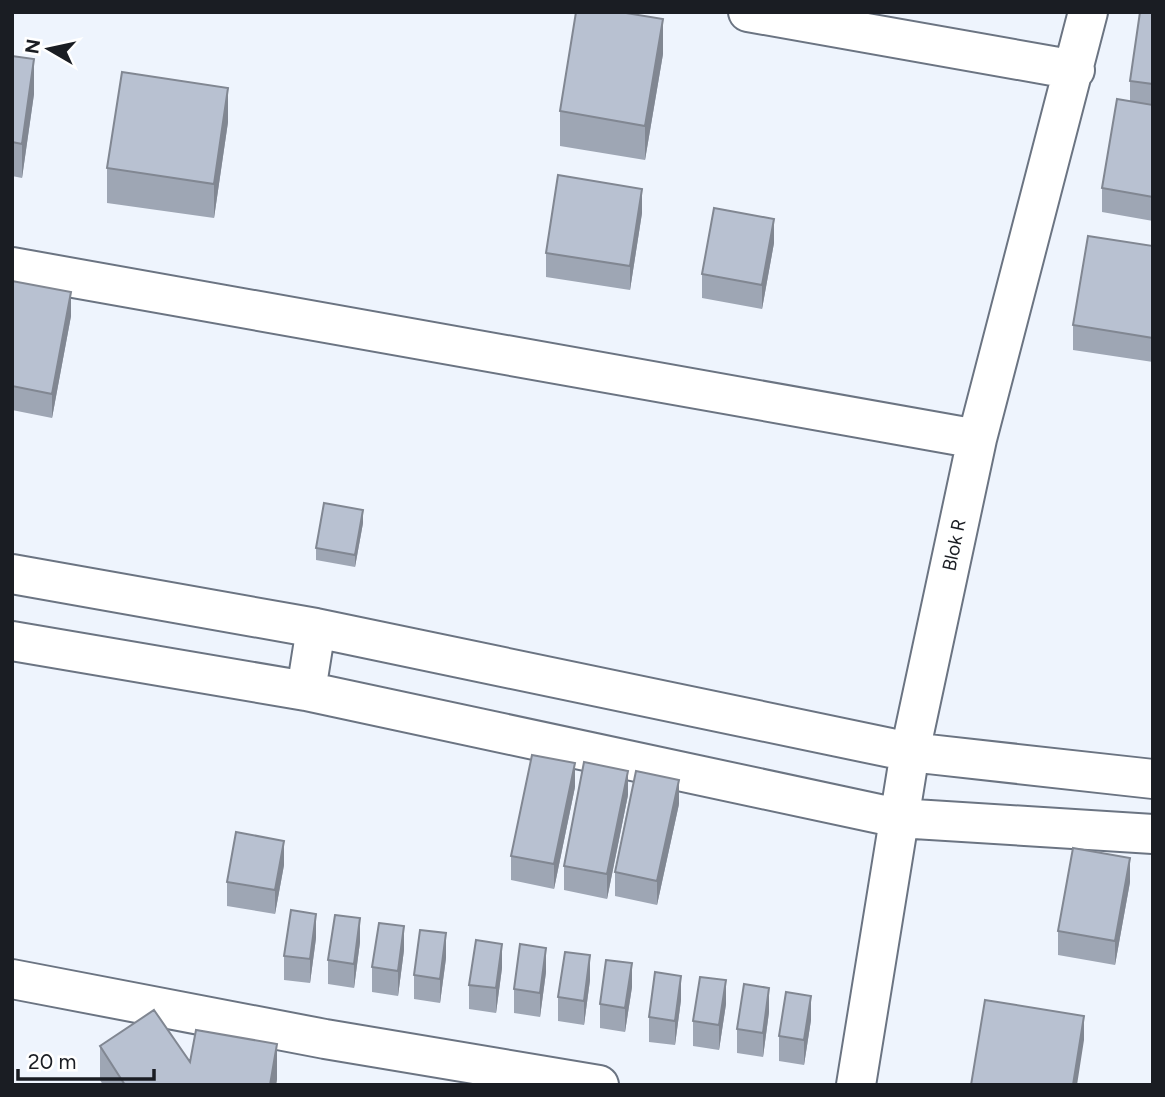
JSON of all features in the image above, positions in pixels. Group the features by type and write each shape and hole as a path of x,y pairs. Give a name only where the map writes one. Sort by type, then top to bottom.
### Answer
{"street":[{"path":"748,12 1075,70"},
{"name":"Blok R","path":"856,1085 910,752 977,439 1088,12"},
{"path":"12,267 977,439"},
{"path":"12,574 316,628 910,752 1153,779"},
{"path":"306,691 316,628"},
{"path":"12,641 306,691 898,818 1153,834"},
{"path":"12,979 312,1037 599,1085"}],"building":[{"path":"576,12 620,12 663,19 645,126 560,111"},
{"path":"1140,12 1153,12 1153,84 1130,81"},
{"path":"12,56 34,59 22,144 12,142"},
{"path":"122,72 228,88 214,184 107,168"},
{"path":"1117,99 1153,105 1153,197 1102,188"},
{"path":"558,175 642,189 630,266 546,253"},
{"path":"714,208 774,219 762,285 702,274"},
{"path":"1088,236 1153,246 1153,338 1073,325"},
{"path":"12,281 71,292 52,394 12,386"},
{"path":"324,503 363,510 355,555 316,548"},
{"path":"532,755 575,763 554,864 511,856"},
{"path":"584,762 628,771 607,874 564,866"},
{"path":"636,771 679,780 657,881 615,872"},
{"path":"236,832 284,841 275,890 227,882"},
{"path":"1073,848 1130,858 1115,941 1058,931"},
{"path":"291,910 316,914 310,959 284,956"},
{"path":"335,915 360,918 354,964 328,960"},
{"path":"379,923 404,926 398,971 372,967"},
{"path":"420,930 446,933 440,979 414,975"},
{"path":"476,940 502,944 496,988 469,985"},
{"path":"520,944 546,948 540,993 514,989"},
{"path":"565,952 590,955 584,1001 558,997"},
{"path":"606,960 632,963 625,1008 600,1004"},
{"path":"655,972 681,976 675,1021 649,1017"},
{"path":"700,977 726,980 719,1025 693,1021"},
{"path":"744,984 769,988 763,1033 737,1029"},
{"path":"786,992 811,996 804,1040 779,1036"},
{"path":"985,1000 1084,1016 1073,1085 971,1085"},
{"path":"154,1010 190,1062 196,1030 277,1044 270,1085 125,1085 100,1046"}]}
